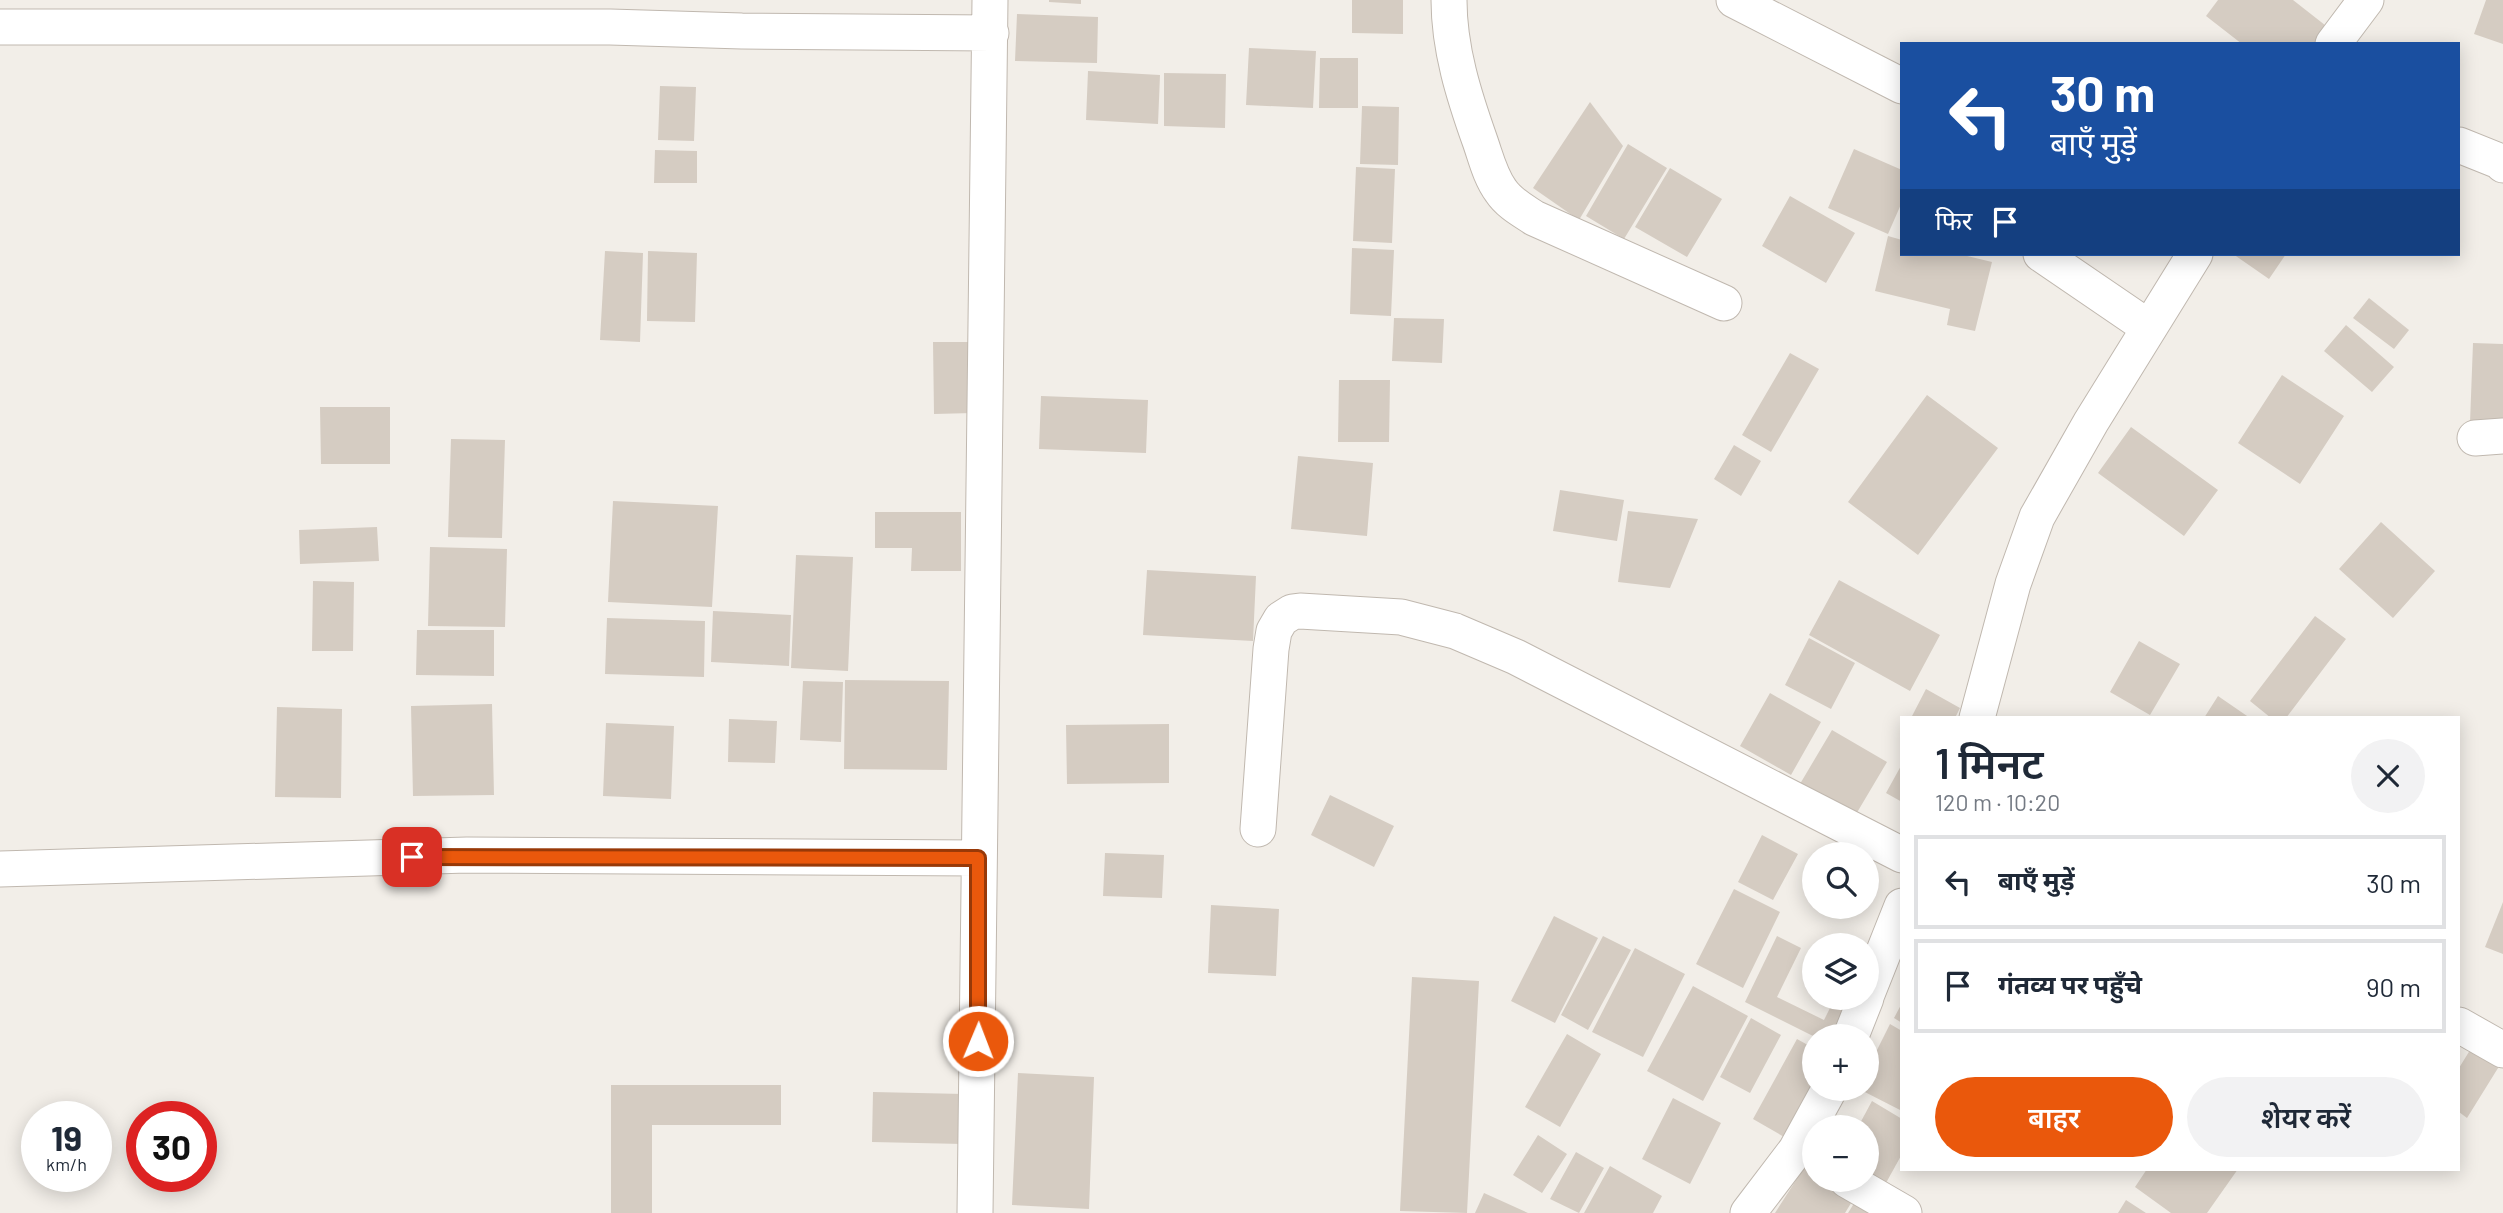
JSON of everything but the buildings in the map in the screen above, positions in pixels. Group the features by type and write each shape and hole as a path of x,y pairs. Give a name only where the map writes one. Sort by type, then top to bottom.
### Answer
{"street":[{"path":"1449,0 1456,63 1465,103 1490,171 1501,191 1516,207 1534,218 1724,303"},
{"path":"1734,0 1900,85"},
{"path":"2334,42 2366,0"},
{"path":"0,26 610,26 742,31 991,16 975,1213"},
{"path":"2460,145 2503,165"},
{"path":"2044,256 2148,327"},
{"path":"1978,716 2013,584 2037,517 2148,327 2194,256"},
{"path":"1258,829 1274,631 1282,619 1292,612 1333,612 1401,617 1455,631 1516,657 1900,854"},
{"path":"0,869 467,855 978,858"},
{"path":"1879,965 1900,911"},
{"path":"2460,1027 2503,1050"},
{"path":"1748,1213 1802,1159"},
{"path":"1868,1192 1905,1213"}],"route":[{"path":"412,857 978,858 978,1041"}]}
